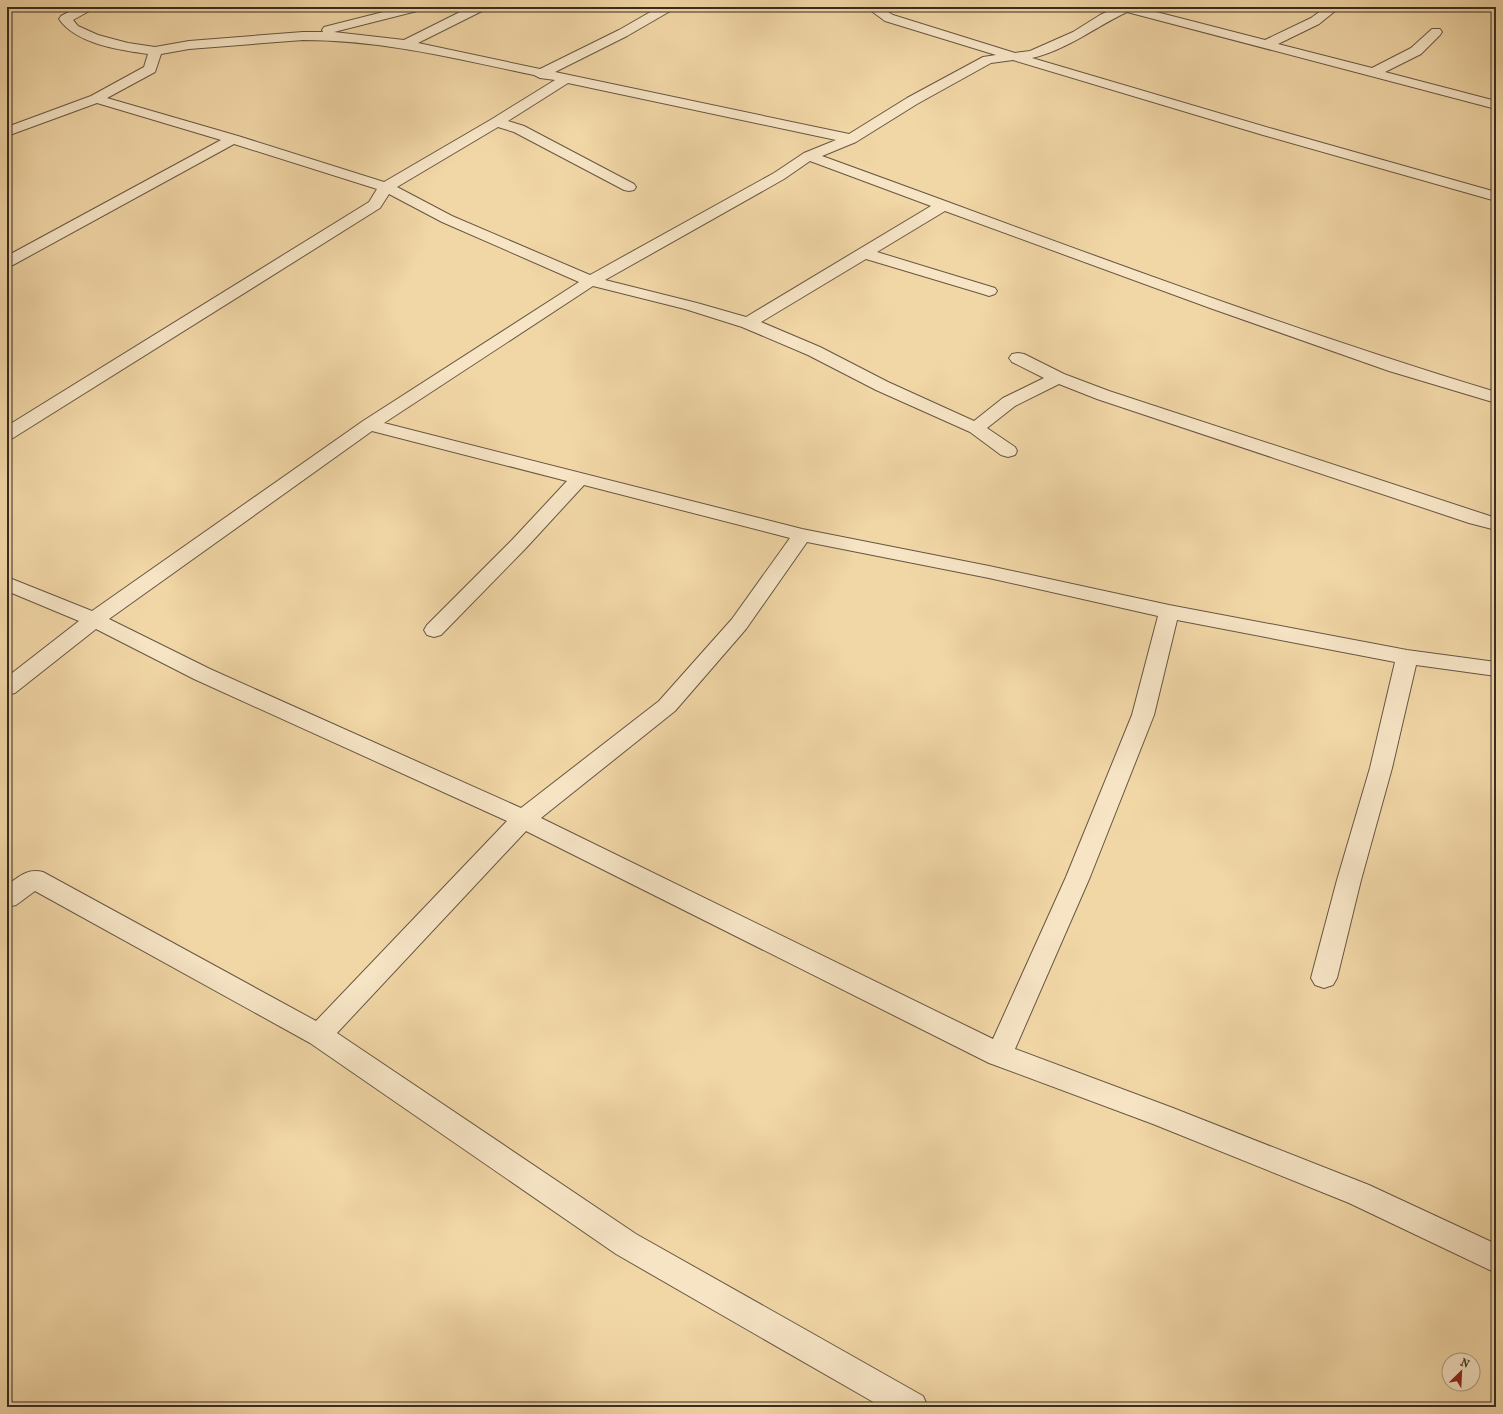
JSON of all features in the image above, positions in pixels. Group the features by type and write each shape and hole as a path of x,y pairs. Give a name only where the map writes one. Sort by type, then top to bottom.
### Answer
{"street":[{"path":"87,7 64,19 74,30 94,38 127,47 155,51 189,45 303,36 336,36 406,44 540,74 851,139"},
{"path":"303,36 417,7"},
{"path":"406,44 480,7"},
{"path":"540,74 623,33 668,7"},
{"path":"873,7 890,18 1013,57 1305,144 1496,197"},
{"path":"7,688 94,620 369,425 467,360 591,281 779,176 809,156 851,139 912,101 988,60 1033,54 1077,35 1104,18 1126,7 1496,105"},
{"path":"1265,45 1315,21 1334,7"},
{"path":"1375,72 1416,51 1436,32"},
{"path":"7,132 96,99 150,69 155,51"},
{"path":"7,434 375,205 386,187 497,122 565,79"},
{"path":"96,99 233,139 386,187 447,219 591,281 691,306 748,323 814,351 882,386 976,428 1008,451"},
{"path":"497,122 519,129 629,187"},
{"path":"7,262 233,139"},
{"path":"809,156 942,206 1216,305 1395,366 1496,398"},
{"path":"748,323 942,206"},
{"path":"864,253 989,291"},
{"path":"1018,358 1058,378 1103,395 1476,519 1496,524"},
{"path":"976,428 1009,402 1058,378"},
{"path":"369,425 802,535 989,572 1169,612 1407,657 1496,670"},
{"path":"434,630 519,544 580,478"},
{"path":"319,1036 523,819 667,706 739,624 802,535"},
{"path":"7,583 94,620 202,674 523,819 999,1055 1163,1116 1359,1194 1496,1259"},
{"path":"999,1055 1078,877 1144,715 1169,612"},
{"path":"1324,978 1349,880 1381,768 1407,657"},
{"path":"7,898 34,879 319,1036 626,1244 912,1407"}]}
